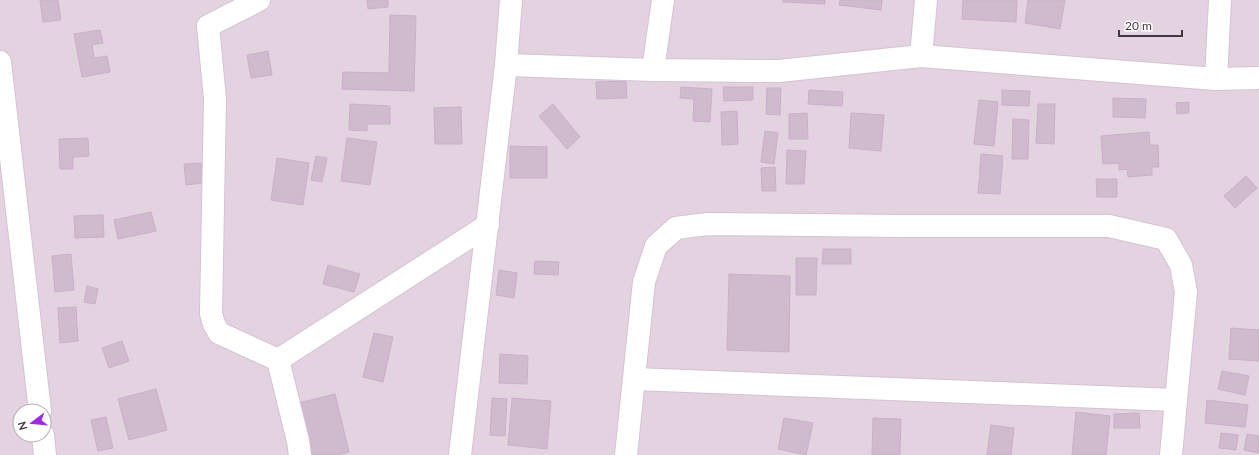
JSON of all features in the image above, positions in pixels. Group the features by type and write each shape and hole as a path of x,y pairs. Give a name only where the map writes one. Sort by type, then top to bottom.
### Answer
{"street":[{"path":"259,0 208,26 214,99 211,314 219,333 278,360"},
{"path":"460,455 506,65 511,0"},
{"path":"653,70 663,0"},
{"path":"921,56 926,0"},
{"path":"1216,79 1220,0"},
{"path":"506,65 653,70 779,72 921,56 1216,79 1259,78"},
{"path":"0,62 39,403"},
{"path":"626,455 644,282 656,246 676,228 707,224 1109,226 1166,239 1181,266 1186,292 1171,455"},
{"path":"278,360 488,225"},
{"path":"278,360 298,441 300,455"},
{"path":"635,379 1176,400"},
{"path":"44,443 45,455"}],"shaded area":[{"path":"0,0 1259,0 1259,455 0,455"}],"building":[{"path":"40,0 58,0 61,20 43,22"},
{"path":"367,0 388,0 388,7 368,9"},
{"path":"783,0 825,0 825,4 783,2"},
{"path":"840,0 882,0 881,10 839,5"},
{"path":"963,0 1017,0 1016,22 962,19"},
{"path":"1028,0 1065,0 1060,29 1025,23"},
{"path":"390,15 416,16 414,91 342,89 343,72 389,73"},
{"path":"100,30 103,43 92,45 94,58 107,56 110,72 82,77 74,34"},
{"path":"268,51 272,75 251,78 247,55"},
{"path":"626,81 627,98 597,99 596,82"},
{"path":"681,87 712,89 710,122 693,121 694,99 680,98"},
{"path":"723,87 753,87 753,100 724,101"},
{"path":"767,88 781,88 780,115 766,114"},
{"path":"809,90 843,92 842,106 808,104"},
{"path":"1002,90 1030,91 1029,106 1002,105"},
{"path":"1113,98 1146,99 1145,118 1113,117"},
{"path":"979,100 998,102 994,146 974,144"},
{"path":"1189,102 1189,113 1177,114 1176,103"},
{"path":"350,104 390,106 390,124 367,124 367,131 349,130"},
{"path":"553,104 580,137 567,149 539,116"},
{"path":"1038,104 1055,104 1054,144 1036,143"},
{"path":"461,107 462,144 435,144 434,108"},
{"path":"737,111 738,144 722,145 721,112"},
{"path":"807,113 808,139 789,139 789,114"},
{"path":"851,113 884,115 881,151 849,148"},
{"path":"1013,119 1029,120 1028,159 1012,159"},
{"path":"765,131 778,133 774,164 761,162"},
{"path":"1149,132 1150,145 1158,145 1159,167 1152,167 1152,175 1128,177 1127,169 1119,170 1119,163 1103,164 1101,136"},
{"path":"88,138 89,156 73,157 73,169 60,169 59,139"},
{"path":"347,138 377,142 370,185 341,181"},
{"path":"510,146 547,147 547,178 510,178"},
{"path":"787,150 806,151 804,184 786,184"},
{"path":"981,154 1003,156 1000,194 978,193"},
{"path":"316,156 327,158 322,182 311,180"},
{"path":"277,158 309,163 303,205 271,200"},
{"path":"201,163 203,183 186,185 184,164"},
{"path":"775,167 776,191 762,191 761,168"},
{"path":"1246,176 1257,188 1235,208 1224,196"},
{"path":"1096,179 1117,179 1117,197 1097,197"},
{"path":"151,212 156,231 118,239 114,220"},
{"path":"103,215 104,237 75,238 74,216"},
{"path":"823,249 851,249 851,264 822,264"},
{"path":"71,254 74,290 55,292 52,256"},
{"path":"796,258 817,258 816,295 796,295"},
{"path":"535,261 559,262 558,275 534,274"},
{"path":"328,265 360,274 354,292 323,284"},
{"path":"499,270 517,273 514,298 496,295"},
{"path":"729,274 790,276 789,352 727,350"},
{"path":"87,286 98,289 95,304 84,302"},
{"path":"76,307 78,341 60,343 58,308"},
{"path":"1231,328 1259,330 1259,361 1229,359"},
{"path":"374,333 393,337 383,382 363,377"},
{"path":"122,341 129,361 109,368 102,348"},
{"path":"500,354 528,356 527,384 499,383"},
{"path":"1222,371 1249,376 1245,395 1218,389"},
{"path":"156,389 167,430 129,440 118,399"},
{"path":"335,394 349,452 337,455 312,455 299,403"},
{"path":"492,398 507,399 505,436 490,435"},
{"path":"512,398 551,401 547,449 508,445"},
{"path":"1207,400 1248,405 1245,427 1205,423"},
{"path":"1076,412 1110,416 1106,455 1072,455"},
{"path":"1139,413 1140,428 1114,428 1114,414"},
{"path":"106,417 113,448 98,451 91,420"},
{"path":"784,418 813,423 806,455 778,449"},
{"path":"873,418 901,419 900,455 872,455"},
{"path":"991,425 1014,428 1011,455 987,455"},
{"path":"1221,433 1238,435 1236,450 1219,448"},
{"path":"1247,434 1259,436 1259,453 1244,450"}]}
